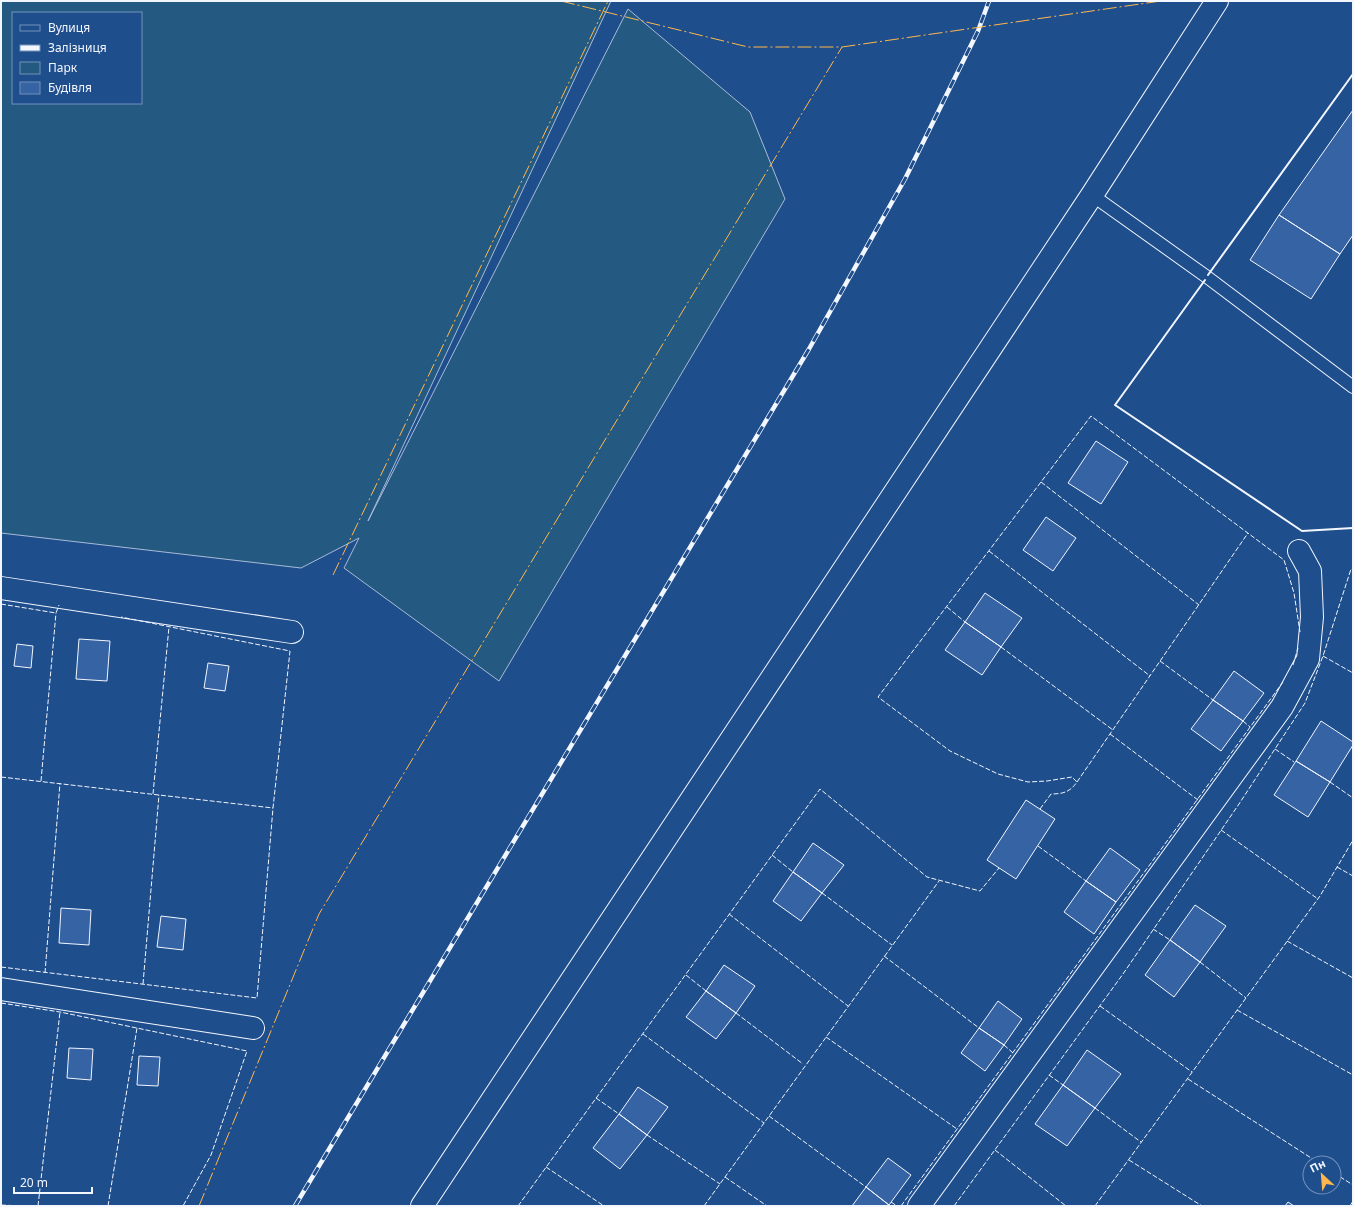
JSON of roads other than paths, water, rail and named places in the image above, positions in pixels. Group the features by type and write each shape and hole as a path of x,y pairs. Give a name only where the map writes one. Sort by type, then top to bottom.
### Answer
{"main road":[{"path":"422,1206 1092,195 1217,1"},
{"path":"919,1206 1282,707 1308,659 1312,617 1310,571 1299,551"},
{"path":"1,588 292,632"},
{"path":"1,989 253,1028"}],"lane":[{"path":"1092,195 1207,277 1353,387"}],"railway":[{"path":"295,1206 809,349 905,179 978,31 989,1"}]}
